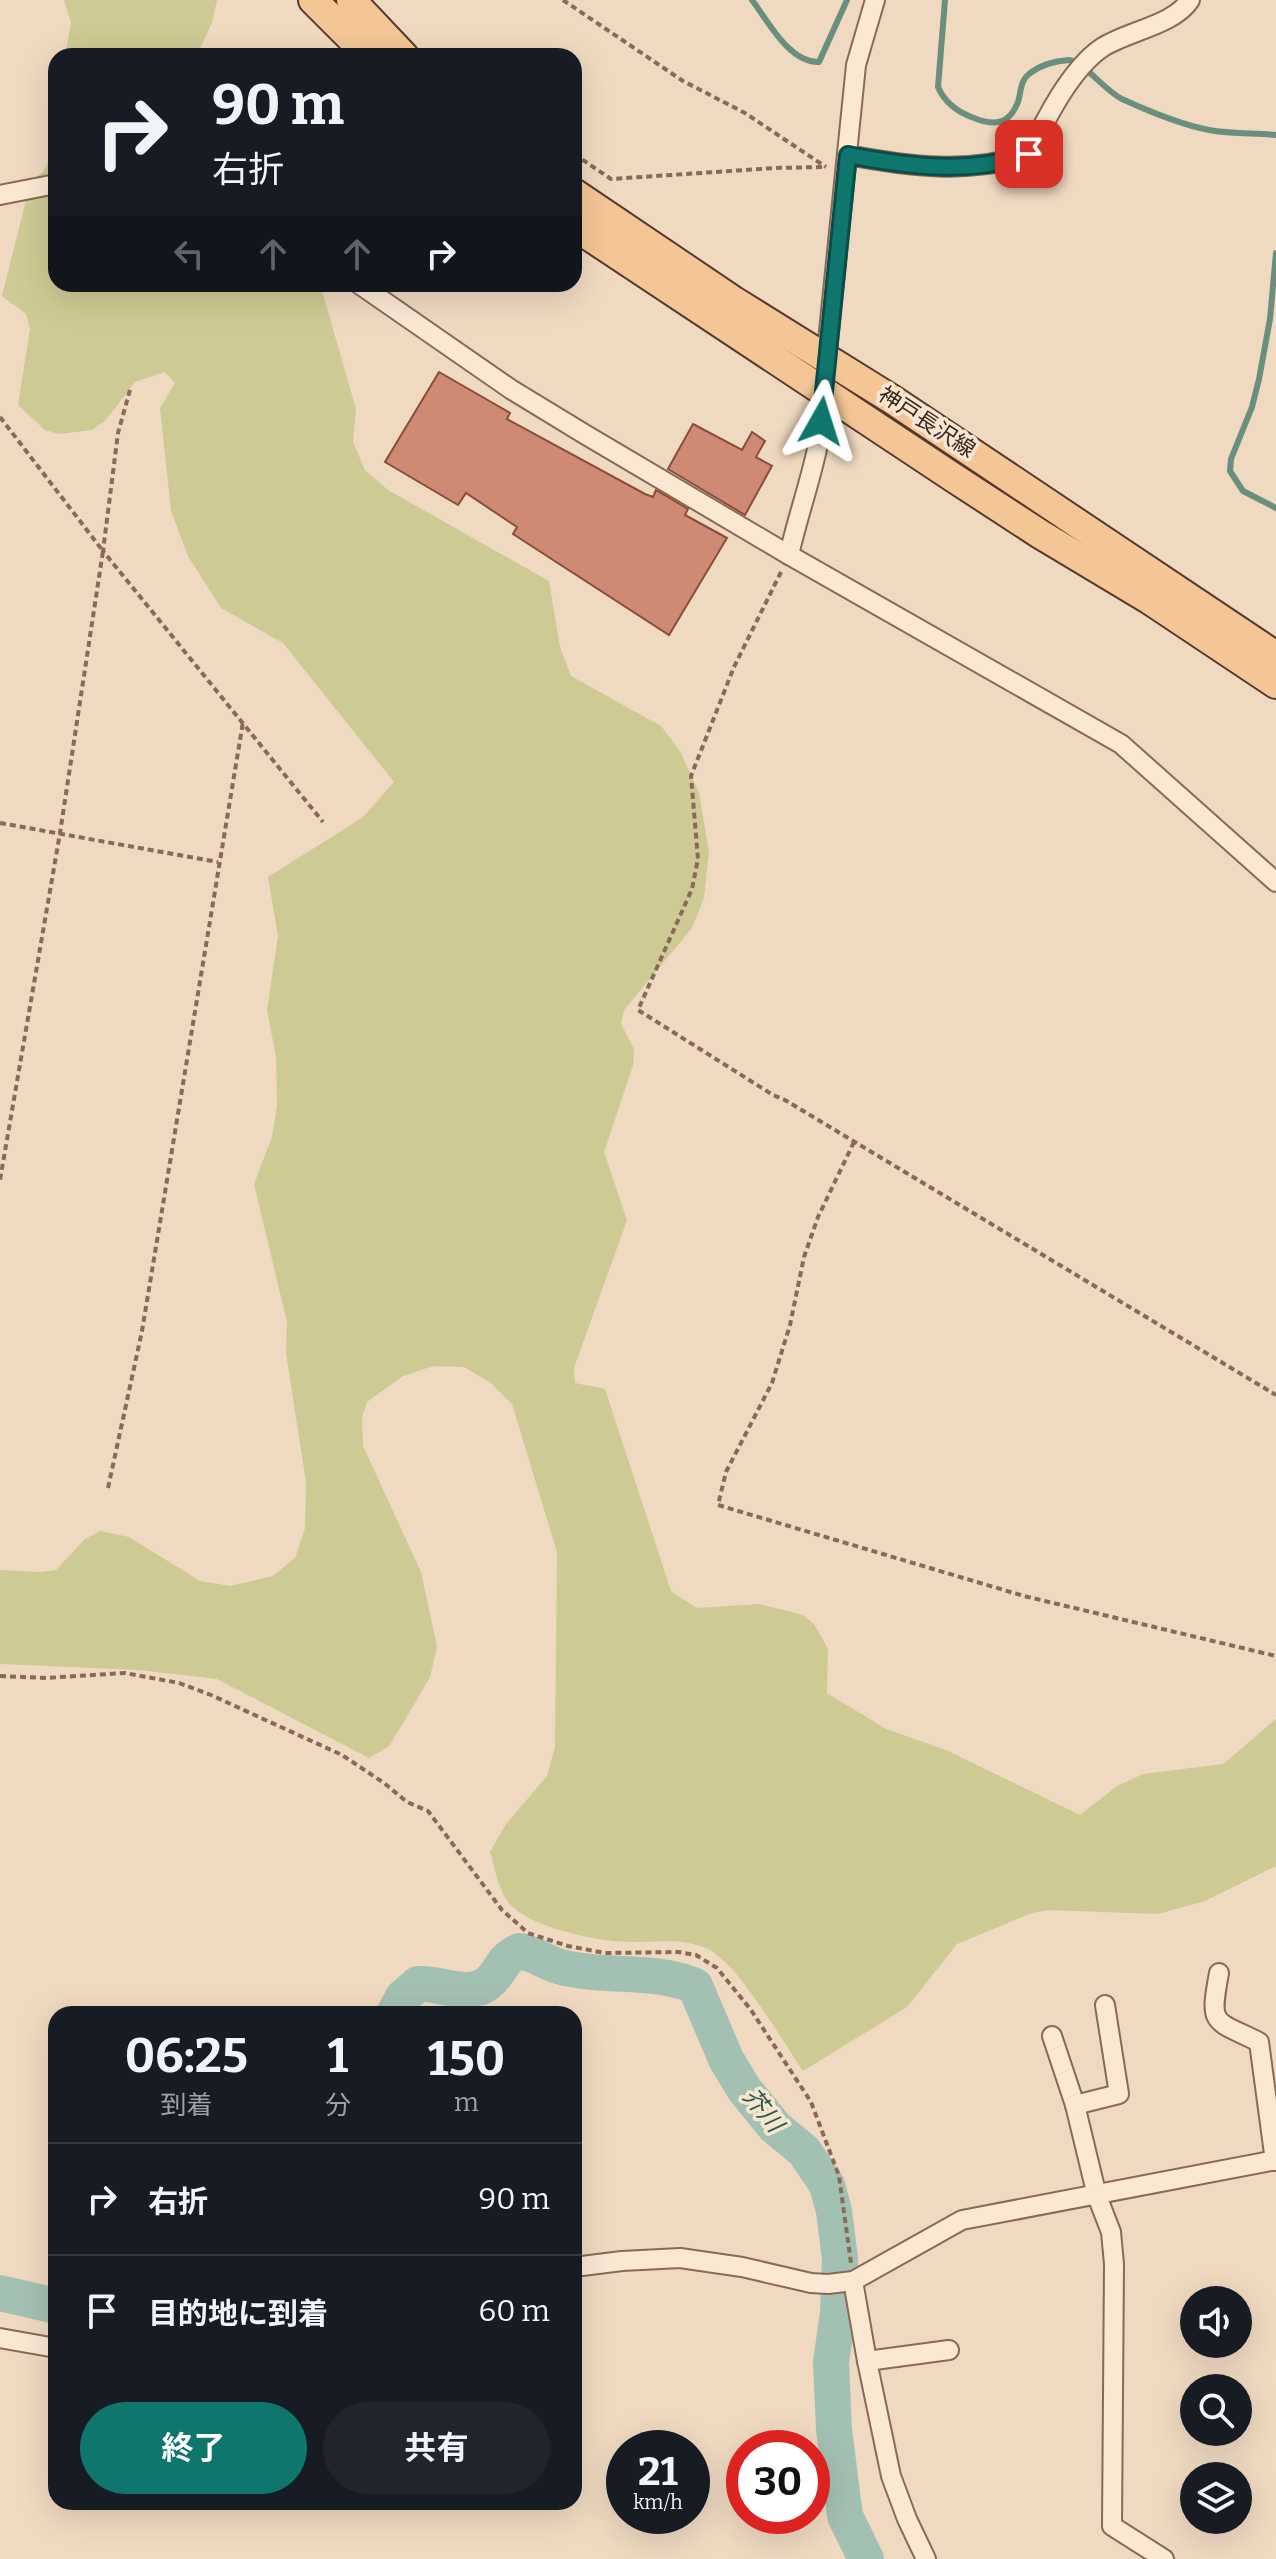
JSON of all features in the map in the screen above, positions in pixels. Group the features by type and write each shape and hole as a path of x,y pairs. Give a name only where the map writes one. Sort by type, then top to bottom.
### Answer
{"main road":[{"path":"313,0 361,48"},
{"path":"351,0 396,48"},
{"name":"神戸長沢線","path":"582,198 734,301 827,357 1276,656"},
{"name":"神戸長沢線","path":"582,231 1040,534 1173,614 1276,684"}],"street":[{"path":"789,555 798,513 806,498 815,462 856,65 875,0"},
{"path":"848,155 915,167 1007,162 1029,154 1042,126 1077,72 1091,57 1104,46 1180,12 1190,0"},
{"path":"0,195 48,186"},
{"path":"371,292 512,390 789,555 1121,744 1276,882"},
{"path":"582,2266 680,2258 842,2282 962,2220 1276,2160 1259,2042 1218,2021 1213,2010 1219,1973"},
{"path":"1075,2105 1119,2094 1105,2005"},
{"path":"1052,2036 1075,2105 1097,2196 1111,2232 1114,2264 1112,2526 1164,2559"},
{"path":"842,2282 867,2361 891,2476 926,2559"},
{"path":"0,2338 48,2347"},
{"path":"867,2361 949,2350"}],"path":[{"path":"563,0 683,81 745,113 826,167 611,179 582,159"},
{"path":"0,1180 60,833 118,433 130,390"},
{"path":"0,417 103,551 323,822"},
{"path":"789,555 734,667 691,776 698,859 692,889 638,1010 1276,1395"},
{"path":"108,1488 142,1331 243,722"},
{"path":"0,823 218,862"},
{"path":"854,1142 818,1217 804,1257 790,1325 772,1383 726,1472 718,1505 1024,1596 1276,1656"},
{"path":"0,1676 46,1678 125,1673 179,1683 211,1695 342,1755 407,1802 428,1811 502,1910 528,1933 568,1946 605,1953 687,1953 717,1968 781,2053 824,2130 845,2205 842,2282"}],"shaded area":[{"path":"64,0 217,0 212,23 200,48 66,48 71,23"},
{"path":"48,162 48,292 321,292 356,409 353,442 365,470 388,490 549,581 560,647 571,676 661,726 680,751 699,793 709,852 704,898 692,928 624,1010 621,1024 634,1049 633,1065 604,1152 627,1220 574,1368 575,1383 605,1389 671,1591 697,1608 759,1604 803,1615 814,1624 828,1649 827,1693 886,1729 946,1750 1080,1815 1117,1786 1143,1774 1223,1764 1276,1719 1276,1866 1205,1901 1158,1914 1048,1910 1032,1913 957,1944 907,2007 803,2071 745,1985 731,1968 706,1948 679,1942 621,1942 586,1937 549,1927 519,1912 502,1892 490,1852 506,1824 547,1776 555,1747 557,1552 512,1404 491,1383 464,1367 433,1366 403,1376 367,1402 362,1417 363,1446 421,1572 437,1647 430,1677 389,1746 369,1758 217,1679 139,1670 0,1664 0,1570 56,1570 85,1539 100,1531 129,1537 200,1581 230,1586 273,1576 295,1558 305,1528 306,1482 286,1353 287,1322 254,1184 272,1137 277,1106 276,1057 267,1010 278,936 268,877 362,818 394,782 283,643 221,608 188,556 171,511 160,408 175,383 165,372 135,382 106,420 92,430 59,434 45,430 18,405 30,329 26,314 2,296 31,180 43,172"}],"building":[{"path":"439,372 510,413 507,419 645,494 653,497 656,490 688,509 685,515 727,538 669,635 513,534 517,527 466,493 458,505 385,462"},
{"path":"693,424 742,450 752,432 765,441 756,457 772,466 745,515 668,469"}],"waterway":[{"path":"752,0 789,48 798,56 819,62 847,0"},
{"path":"945,0 938,87 948,102 968,116 1000,122 1014,110 1022,84 1029,74 1048,64 1069,60 1080,65 1122,99 1165,117 1209,130 1276,135"},
{"path":"1276,253 1270,319 1259,379 1252,407 1231,459 1230,471 1243,491 1276,508"},
{"name":"芥川","path":"398,2006 403,1997 418,1984 462,1990 480,1988 520,1951 565,1968 664,1977 695,1986 726,2059 744,2089 775,2127 804,2151 827,2185 840,2259 838,2313 831,2362 834,2430 845,2516 866,2559"},
{"name":"芥川","path":"0,2293 48,2304"}],"route":[{"path":"821,421 848,155 915,167 1007,162 1029,154"}]}
